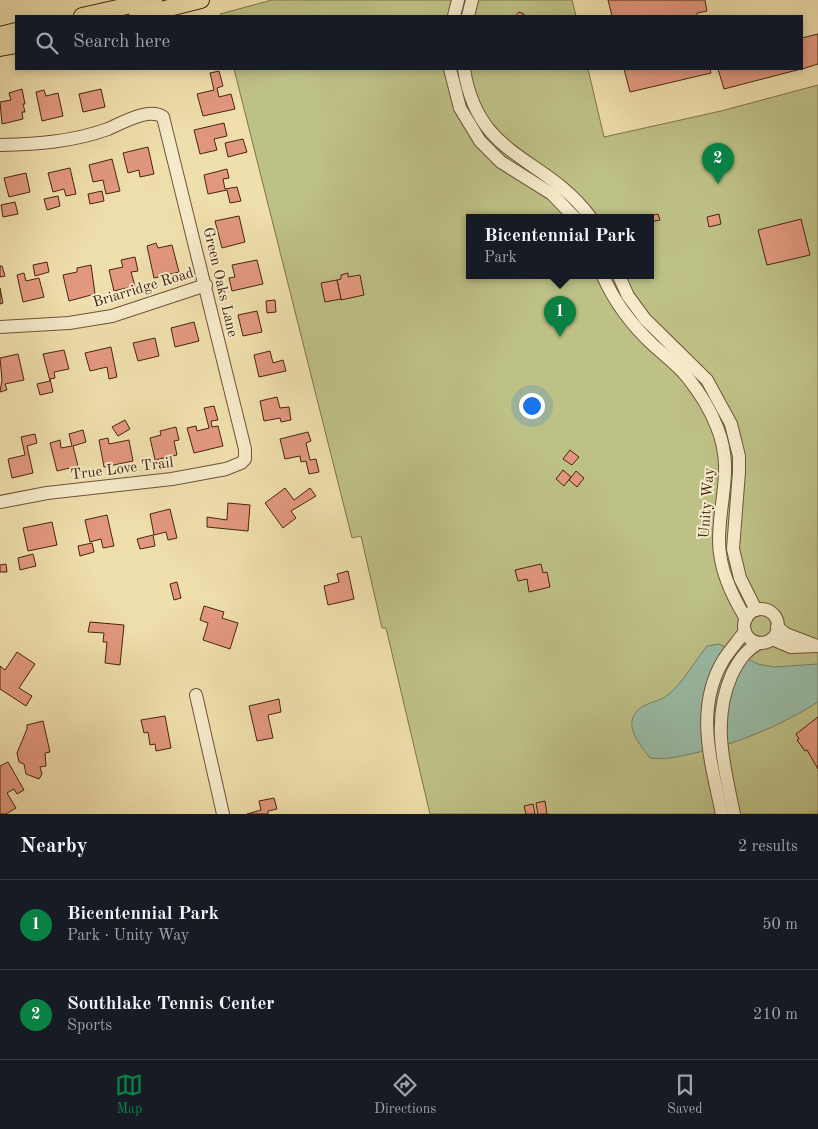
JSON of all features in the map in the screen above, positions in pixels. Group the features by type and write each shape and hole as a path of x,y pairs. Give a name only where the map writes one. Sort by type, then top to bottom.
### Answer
{"main road":[{"path":"86,15 154,0"},
{"path":"141,15 201,0"},
{"path":"0,35 15,31"},
{"path":"0,48 15,45"}],"street":[{"path":"454,15 458,0"},
{"path":"468,15 472,0"},
{"path":"450,70 455,94 491,152 512,170 552,194 570,214"},
{"path":"464,70 468,115 504,146 558,183 580,202 588,214"},
{"name":"Green Oaks Lane","path":"0,145 61,142 98,132 147,114 159,115 166,122 246,449 245,459"},
{"name":"Unity Way","path":"605,279 613,296 636,327 687,376 702,397 718,429 723,447 726,483 720,522 719,550 729,586 745,625"},
{"name":"Unity Way","path":"620,279 628,296 645,320 707,380 731,424 739,456 733,549 740,578 756,610"},
{"name":"Briarridge Road","path":"0,327 69,322 112,316 206,285"},
{"name":"True Love Trail","path":"0,502 47,493 172,479 226,469 241,463 245,459"},
{"path":"722,814 715,750 726,687 738,662 750,648 769,636 773,615 768,611 756,610 724,659 712,683 706,715 706,734 715,750 734,814"},
{"path":"745,625 748,637 769,636 791,647 818,646"},
{"path":"196,695 223,814"}],"green space":[{"path":"272,0 572,0 576,15 220,15"},
{"path":"234,70 588,70 604,137 721,111 818,85 818,814 430,814 386,628 382,628 361,536 352,538"}],"shaded area":[{"path":"719,644 758,664 774,667 818,664 818,702 772,727 741,740 675,757 650,758 642,748 632,729 634,716 641,707 661,699 675,689 707,646"}],"building":[{"path":"608,0 705,0 707,11 697,13 697,15 612,15"},
{"path":"818,34 818,64 803,69 803,38"},
{"path":"624,70 710,70 711,73 630,92"},
{"path":"718,70 797,70 724,89"},
{"path":"219,71 223,86 217,88 219,97 231,94 235,109 203,116 197,94 214,90 210,73"},
{"path":"22,89 25,104 23,104 25,112 22,112 23,119 2,124 0,102 11,100 9,93"},
{"path":"101,89 105,107 83,112 79,94"},
{"path":"44,90 46,96 58,93 63,116 42,121 36,92"},
{"path":"224,123 227,136 214,139 217,150 200,154 194,130"},
{"path":"243,139 247,152 228,157 225,143"},
{"path":"148,147 154,174 140,177 139,170 128,173 123,153"},
{"path":"112,159 120,191 106,194 103,180 93,182 89,165"},
{"path":"70,168 76,194 66,196 64,189 53,192 48,173"},
{"path":"227,169 229,178 223,179 225,189 237,187 241,201 230,203 227,190 208,194 204,175"},
{"path":"26,173 30,192 9,197 4,178"},
{"path":"102,191 104,201 90,204 88,194"},
{"path":"58,196 60,206 47,210 44,199"},
{"path":"15,202 18,214 3,217 1,205"},
{"path":"658,214 660,220 654,221 654,215"},
{"path":"719,214 721,224 709,227 707,217"},
{"path":"239,216 245,242 222,248 215,221"},
{"path":"801,219 810,255 767,265 758,230"},
{"path":"156,243 158,248 172,245 179,272 154,278 147,246"},
{"path":"135,257 138,271 131,272 135,286 114,291 109,270 123,267 121,260"},
{"path":"257,260 263,284 232,291 229,278 235,277 232,265"},
{"path":"47,262 49,272 35,276 33,265"},
{"path":"91,265 95,294 69,301 63,275 77,272 77,268"},
{"path":"0,266 2,266 5,276 0,277"},
{"path":"24,273 26,281 39,278 44,297 23,302 17,275"},
{"path":"348,273 348,277 360,275 364,295 341,300 337,280 341,279 341,275"},
{"path":"337,280 341,299 325,302 321,283"},
{"path":"0,288 3,303 0,304"},
{"path":"275,300 276,312 267,313 266,301"},
{"path":"257,311 262,332 243,336 238,315"},
{"path":"194,322 199,341 175,347 171,328"},
{"path":"155,338 159,356 138,361 133,343"},
{"path":"111,347 117,377 109,379 107,367 90,371 85,353"},
{"path":"64,350 69,369 54,372 55,378 50,379 53,392 40,395 37,384 50,381 43,354"},
{"path":"270,351 273,363 283,360 286,371 259,377 254,355"},
{"path":"18,354 24,380 5,384 7,390 0,392 2,380 0,358"},
{"path":"277,397 280,408 289,407 291,420 281,422 280,418 264,421 260,401"},
{"path":"214,406 218,420 211,421 212,427 218,426 223,446 194,453 187,428 196,426 197,431 209,428 204,408"},
{"path":"125,420 130,429 118,436 112,427"},
{"path":"176,427 179,440 174,441 177,455 155,460 150,438 161,435 160,431"},
{"path":"83,430 86,442 73,446 78,466 57,471 50,443 60,440 61,448 72,446 69,434"},
{"path":"308,432 311,441 306,443 310,460 316,459 319,472 309,474 306,461 301,462 300,456 285,459 280,439"},
{"path":"35,434 37,443 27,446 33,473 12,478 8,459 25,455 21,437"},
{"path":"108,438 109,444 129,440 133,461 104,467 99,440"},
{"path":"570,450 579,457 572,465 563,459"},
{"path":"563,470 571,477 564,486 556,479"},
{"path":"576,471 584,478 577,487 569,480"},
{"path":"285,488 294,500 310,488 316,496 291,511 296,518 283,528 265,503"},
{"path":"228,503 250,505 248,531 207,527 207,517 227,520"},
{"path":"170,509 177,538 168,540 166,532 154,535 150,514"},
{"path":"107,515 114,546 103,548 101,539 90,542 85,520"},
{"path":"52,522 57,545 28,551 23,528"},
{"path":"153,535 155,546 140,549 137,539"},
{"path":"92,543 94,552 80,556 78,546"},
{"path":"33,554 36,566 20,570 18,558"},
{"path":"6,564 7,572 0,572 0,565"},
{"path":"541,564 543,573 547,572 550,587 529,592 527,579 518,581 515,570"},
{"path":"348,571 354,599 328,605 324,586 339,582 337,574"},
{"path":"177,582 181,598 174,600 170,584"},
{"path":"204,606 224,612 222,618 238,623 230,649 203,640 208,623 200,620"},
{"path":"90,622 124,625 120,665 105,663 107,642 103,642 104,633 88,632"},
{"path":"17,652 35,664 19,688 32,696 26,706 0,689 0,666 5,670"},
{"path":"279,699 281,712 268,715 273,738 257,741 249,706"},
{"path":"165,716 171,748 156,751 155,744 150,745 148,732 144,733 141,720"},
{"path":"818,717 818,769 807,750 805,751 797,740 799,739 796,734"},
{"path":"43,721 50,752 45,753 46,766 40,767 42,774 39,779 26,774 24,764 19,762 17,753 27,725"},
{"path":"8,762 24,790 17,794 14,789 7,793 16,808 6,814 0,814 0,766"},
{"path":"274,798 277,809 268,811 268,814 247,814 261,810 259,801"},
{"path":"545,801 547,814 538,814 536,803"},
{"path":"533,804 535,814 526,814 524,806"}],"place":[{"name":"Southlake Tennis Center","path":"718,184"},
{"name":"Bicentennial Park","path":"560,337"}]}
